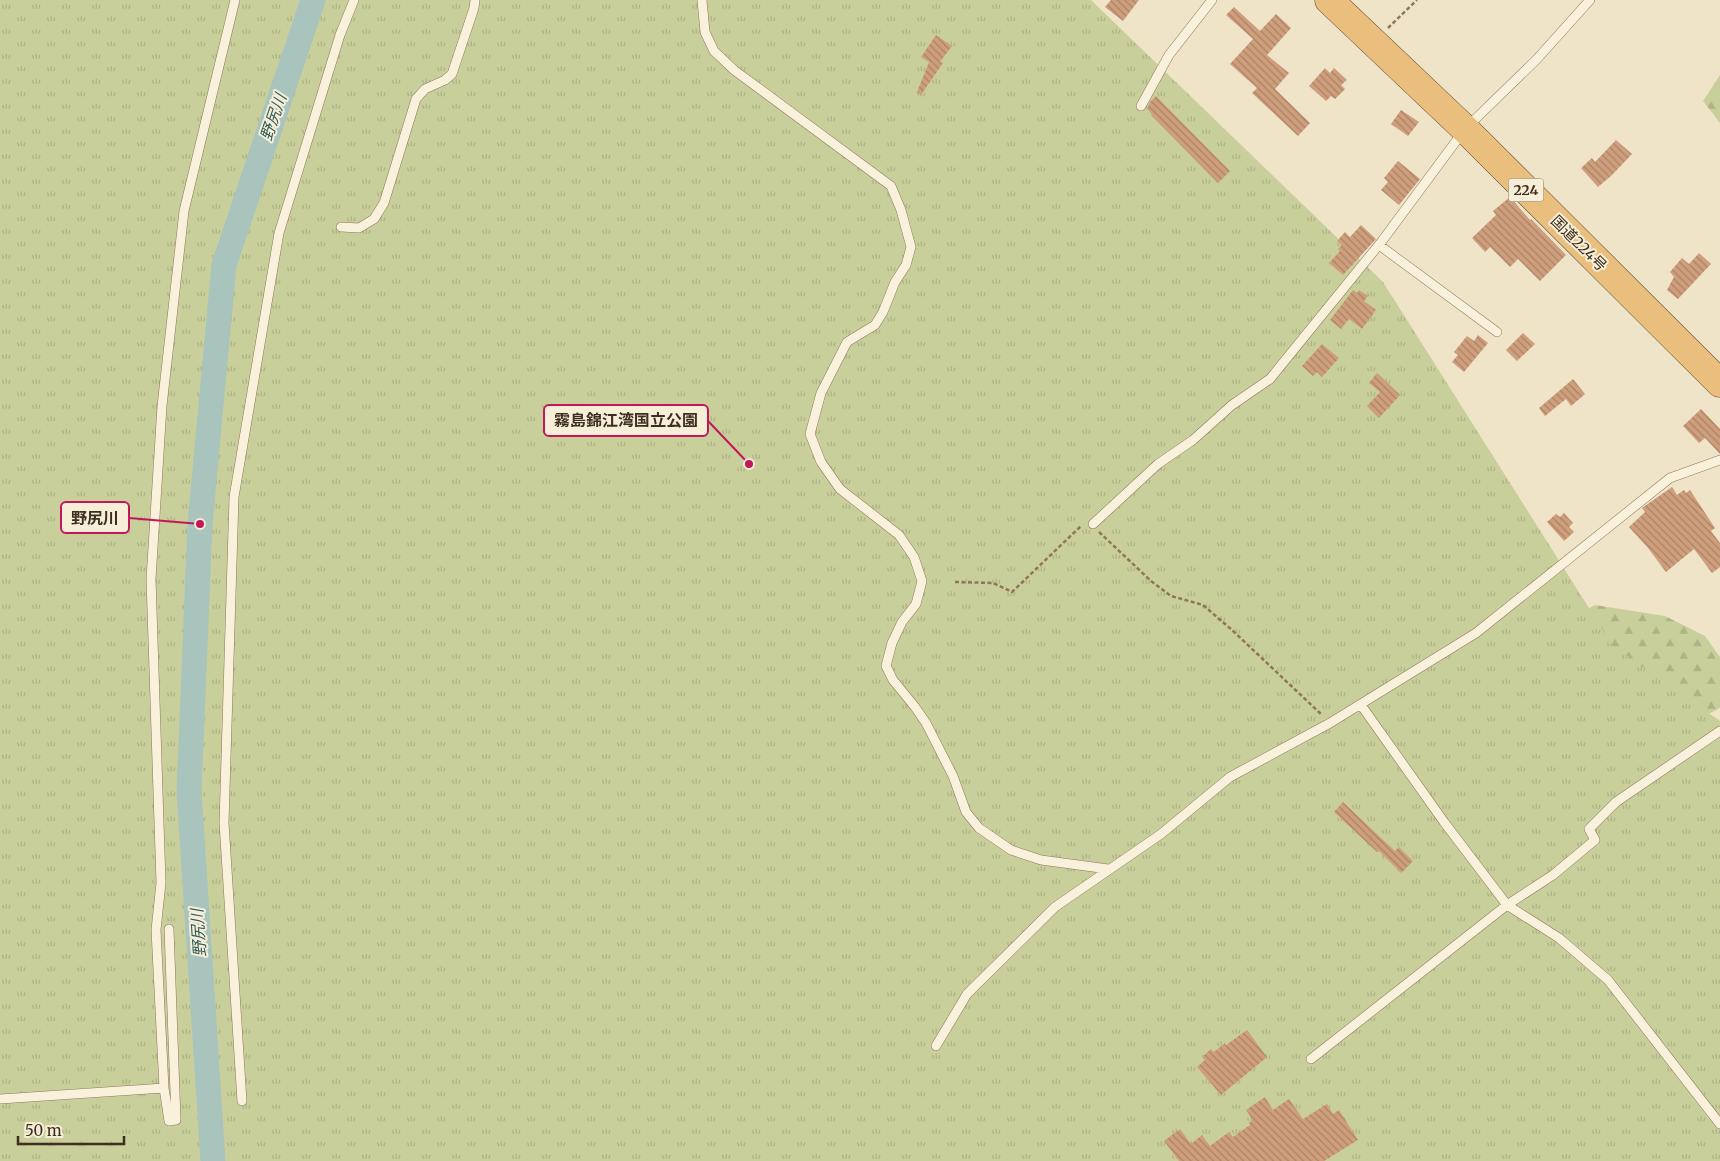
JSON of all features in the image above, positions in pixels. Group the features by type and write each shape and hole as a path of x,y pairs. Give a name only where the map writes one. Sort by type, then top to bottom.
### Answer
{"highway":[{"name":"国道224号","path":"1329,0 1465,129 1720,383"}],"lane":[{"path":"169,929 176,1120 169,1122 164,1088 156,930 162,883 151,579 162,406 184,212 235,0"},
{"path":"242,1101 224,823 234,496 279,232 340,35 354,0"},
{"path":"341,227 359,228 374,219 384,203 416,100 425,89 445,80 452,74 475,0"},
{"path":"702,0 705,32 714,50 734,70 891,186 901,210 911,247 906,265 895,282 883,312 875,325 847,342 821,393 810,434 821,462 840,489 899,535 914,557 922,582 916,604 902,622 892,643 886,666 893,680 916,707 926,723 953,776 966,812 979,828 1011,850 1041,860 1108,869"},
{"path":"1141,106 1169,55 1212,0"},
{"path":"1093,524 1158,464 1193,440 1232,404 1270,379 1378,244 1465,129 1537,59 1590,0"},
{"path":"1378,244 1497,332"},
{"path":"936,1046 967,994 1055,907 1161,834 1230,776 1361,705 1476,633 1670,478 1720,460"},
{"path":"1361,705 1444,822 1507,905 1559,938 1608,980 1720,1124"},
{"path":"1311,1059 1507,905 1553,875 1595,840 1589,829 1616,802 1720,731"},
{"path":"0,1098 164,1088"}],"path":[{"path":"1372,42 1417,0"},
{"path":"955,582 993,583 1012,592 1080,527 1093,524 1101,535 1151,581 1171,596 1203,605 1330,723"}],"green space":[{"path":"0,0 1091,0 1383,282 1613,646 1720,721 1720,1161 0,1161"},
{"path":"1720,75 1720,123 1703,101"},
{"path":"1595,605 1665,616 1705,636 1720,657 1720,708 1650,745 1545,632"}],"building":[{"path":"1111,0 1139,0 1123,21 1105,7"},
{"path":"1234,7 1260,31 1276,14 1291,28 1267,55 1289,73 1275,89 1310,123 1298,136 1252,93 1257,88 1230,64 1253,39 1226,15"},
{"path":"936,35 952,46 940,62 943,63 921,95 917,92 929,62 921,57"},
{"path":"1325,68 1330,73 1334,68 1347,80 1341,85 1345,89 1335,99 1331,96 1326,101 1309,86"},
{"path":"1156,96 1230,171 1218,183 1151,115 1147,109 1150,102"},
{"path":"1401,110 1419,122 1408,136 1391,124"},
{"path":"1616,140 1632,154 1598,187 1581,168 1592,158 1595,162"},
{"path":"1398,161 1420,179 1399,205 1381,190 1388,182 1384,178"},
{"path":"1510,197 1530,220 1566,255 1540,281 1518,259 1510,267 1490,247 1485,252 1472,238 1496,215 1493,211"},
{"path":"1361,225 1376,239 1343,275 1329,263 1340,251 1338,249 1342,245 1337,241 1345,232 1350,237"},
{"path":"1699,253 1711,264 1678,299 1667,290 1674,277 1670,272 1682,258 1689,264"},
{"path":"1353,290 1357,293 1359,290 1368,296 1364,301 1376,310 1362,329 1349,319 1341,329 1330,320"},
{"path":"1523,333 1535,344 1517,361 1506,350"},
{"path":"1478,335 1488,343 1464,372 1452,362 1458,355 1454,352 1467,336 1474,341"},
{"path":"1322,344 1339,358 1322,377 1317,372 1313,376 1302,366"},
{"path":"1377,373 1400,395 1379,418 1367,406 1380,392 1369,383"},
{"path":"1573,379 1585,394 1571,406 1566,399 1545,416 1539,408"},
{"path":"1701,409 1720,429 1720,454 1705,438 1699,443 1683,426"},
{"path":"1672,487 1677,495 1684,490 1686,493 1690,490 1715,528 1711,531 1720,543 1720,567 1712,573 1694,549 1666,572 1629,527 1645,512 1642,508"},
{"path":"1564,513 1573,523 1569,527 1574,532 1564,541 1547,522 1556,514 1560,517"},
{"path":"1343,802 1395,851 1399,847 1413,861 1401,873 1334,812"},
{"path":"1247,1030 1267,1057 1221,1095 1197,1067 1205,1060 1202,1057 1211,1049 1214,1052"},
{"path":"1265,1097 1273,1110 1289,1099 1303,1119 1327,1104 1333,1114 1339,1110 1358,1140 1324,1161 1179,1161 1164,1141 1180,1129 1191,1144 1202,1135 1210,1146 1229,1132 1233,1137 1250,1125 1249,1123 1253,1120 1246,1110"}],"waterway":[{"name":"野尻川","path":"213,1161 189,791 200,524 224,265 313,0"}],"place":[{"name":"霧島錦江湾国立公園","path":"749,464"},
{"name":"野尻川","path":"200,524"}]}
